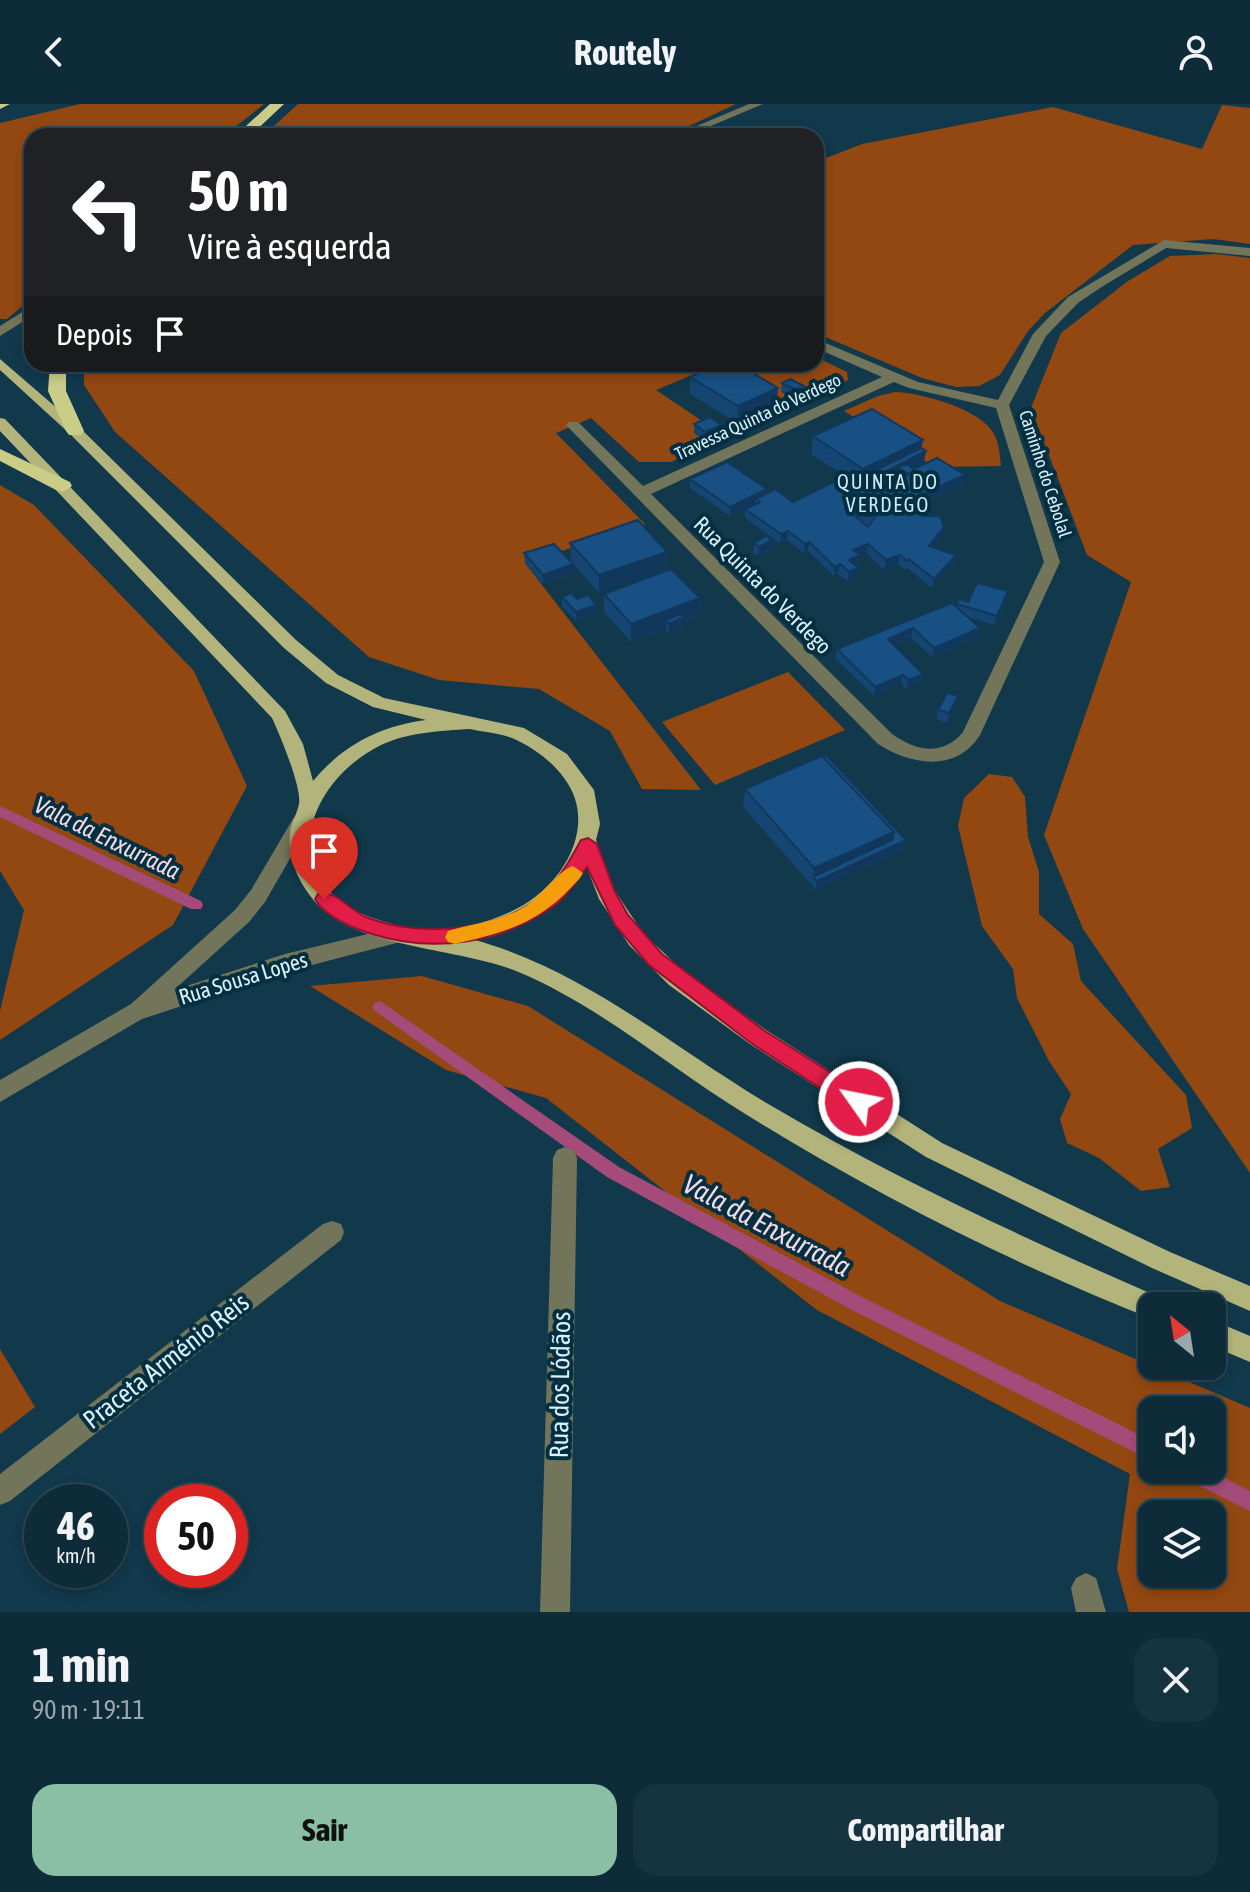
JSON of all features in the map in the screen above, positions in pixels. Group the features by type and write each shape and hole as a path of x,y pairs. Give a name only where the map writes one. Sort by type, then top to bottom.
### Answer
{"highway":[{"path":"251,128 278,104"},
{"path":"58,372 57,391 75,431"},
{"path":"0,454 63,486"}],"main road":[{"path":"0,363 75,431 280,635 332,679 379,703 517,733 539,742 572,769 590,805 592,824 580,863 567,881 530,912 480,932 425,938"},
{"path":"0,422 279,715 294,744 308,801"},
{"path":"469,723 420,727 373,741 334,767 308,801 301,822 300,854 313,885 324,899 356,922 397,935 488,952 551,977 627,1023 708,1080 912,1195 1138,1300"},
{"path":"588,844 606,893 636,939 677,979 758,1037 934,1150 1161,1260 1250,1299"},
{"path":"1226,1339 1250,1349"}],"street":[{"path":"698,128 758,104"},
{"path":"1002,405 1027,354 1055,316 1084,293 1164,244 1250,252"},
{"path":"0,332 24,316"},
{"name":"Caminho do Cebolal","path":"824,347 893,377 940,392 1002,405 1052,562 971,735 964,746 951,754 933,757"},
{"name":"Travessa Quinta do Verdego","path":"641,493 893,377"},
{"name":"Rua Quinta do Verdego","path":"573,425 885,739 898,749 933,757"},
{"name":"Rua Sousa Lopes","path":"0,1092 135,1012 242,916 258,896 301,822"},
{"name":"Rua Sousa Lopes","path":"135,1012 285,963 397,935"},
{"name":"Rua dos Lódãos","path":"555,1612 565,1158"},
{"name":"Praceta Arménio Reis","path":"0,1491 332,1232"}],"shaded area":[{"path":"80,104 264,104 234,128 24,128 24,305 7,319 0,319 0,123"},
{"path":"298,104 736,104 685,128 272,128"},
{"path":"1222,105 1250,108 1250,244 1213,239 1133,245 1045,313 1028,331 1000,375 979,386 956,387 922,378 824,336 824,159 862,144 1053,107 1202,149"},
{"path":"1216,254 1250,258 1250,1173 1083,929 1044,835 1131,582 1087,555 1031,408 1061,333 1128,281 1170,256"},
{"path":"824,361 847,372 848,380 791,408 731,372 824,372"},
{"path":"84,372 699,372 656,390 726,437 671,462 639,462 591,418 556,433 645,524 525,563 701,790 642,789 610,731 539,689 439,680 369,657 115,432 84,385"},
{"path":"895,392 935,399 977,417 994,434 1001,466 935,467 844,411"},
{"path":"0,485 34,505 194,671 247,786 173,925 0,1040 0,1011 24,910 0,871"},
{"path":"788,672 845,730 715,785 662,722"},
{"path":"989,774 1012,777 1025,797 1028,837 1039,872 1039,914 1073,944 1081,981 1186,1095 1192,1128 1158,1149 1170,1187 1141,1191 1099,1158 1067,1143 1060,1119 1071,1094 1049,1061 1017,998 1013,969 982,926 958,826 964,798"},
{"path":"422,976 528,1006 1000,1301 1138,1360 1138,1380 1185,1380 1222,1396 1138,1396 1138,1484 1226,1484 1226,1398 1250,1408 1250,1612 1129,1612 1117,1569 1130,1474 817,1310 546,1098 446,1070 310,986"},
{"path":"0,1349 35,1407 0,1434"}],"building":[{"path":"702,372 751,372 778,388 738,406 690,377"},
{"path":"790,379 804,386 796,390 782,383"},
{"path":"872,409 923,440 863,469 813,436"},
{"path":"710,417 721,425 705,432 694,424"},
{"path":"921,448 926,451 867,481 878,487 909,474 899,468 906,464 914,469 937,458 965,475 909,500 924,516 940,516 944,527 929,546 956,555 934,579 909,559 907,561 900,555 886,560 868,544 853,550 860,555 849,560 858,568 849,572 840,564 835,567 809,542 805,544 788,531 781,534 745,509 760,502 756,499 775,489 793,502 854,472 862,477","holes":["855,516 876,516 868,527"]},
{"path":"727,462 767,489 730,507 690,479"},
{"path":"638,520 667,552 599,575 570,543"},
{"path":"766,536 772,540 759,547 754,543"},
{"path":"554,544 573,564 543,575 524,553"},
{"path":"671,569 700,598 631,624 604,594"},
{"path":"977,583 1008,591 997,616 957,604 959,599 968,602"},
{"path":"571,593 577,599 588,595 596,605 576,612 562,597"},
{"path":"952,603 980,628 934,648 913,628 888,639 923,674 908,680 903,675 875,687 837,649"},
{"path":"681,614 684,617 669,624 666,620"},
{"path":"947,693 958,696 949,713 938,710"},
{"path":"826,755 906,840 817,881 813,877 892,840 894,832 823,757"},
{"path":"822,756 894,832 814,868 745,789"}],"waterway":[{"name":"Vala da Enxurrada","path":"0,811 196,905"},
{"name":"Vala da Enxurrada","path":"380,1007 613,1172 858,1304 1138,1444"},
{"name":"Vala da Enxurrada","path":"1217,1484 1250,1501"}],"slow traffic":[{"path":"455,937 507,924 530,912 551,898 573,873"}],"district":[{"name":"QUINTA DO VERDEGO","path":"888,494"}],"route":[{"path":"324,899 356,922 397,935 453,937 480,932 507,924 551,898 580,863 588,844 606,893 636,939 655,959 677,979 758,1037 859,1102"}]}
